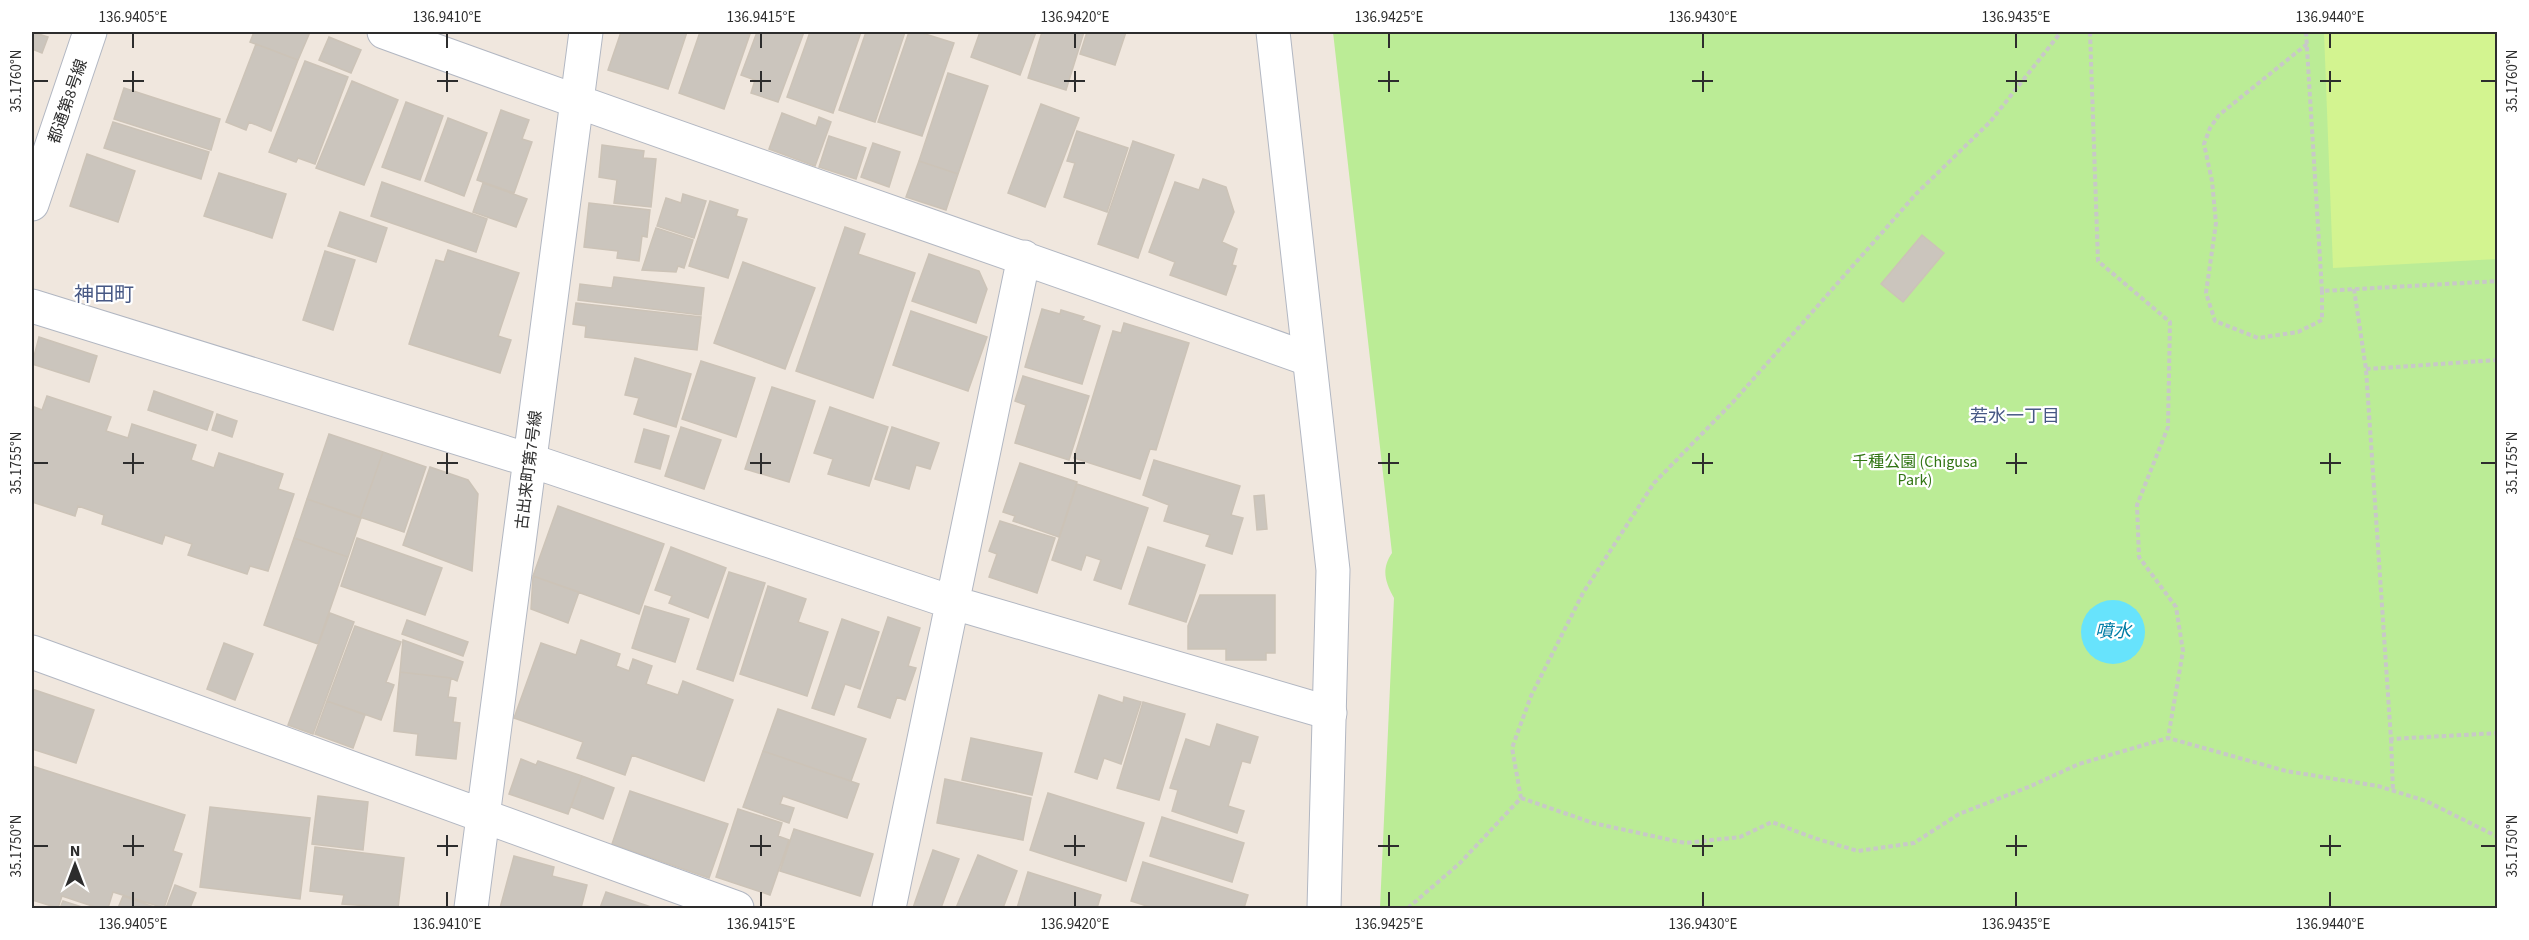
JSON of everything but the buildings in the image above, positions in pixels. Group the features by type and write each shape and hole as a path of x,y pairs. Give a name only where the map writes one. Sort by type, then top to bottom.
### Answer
{"street":[{"name":"都通第8号線","path":"32,204 90,32"},
{"path":"384,32 1308,359"},
{"name":"古出来町第7号線","path":"471,909 586,32"},
{"path":"1273,32 1333,570 1324,909"},
{"path":"889,909 1024,257"},
{"path":"32,306 529,460 954,603 1330,713"},
{"path":"32,652 737,909"}],"path":[{"path":"1521,798 1512,748 1531,696 1583,593 1654,483 1734,401 1916,194 1990,122 2061,32"},
{"path":"2090,32 2098,261 2170,322 2168,427 2137,505 2139,557 2176,607 2183,651 2168,738"},
{"path":"2306,32 2307,44 2322,291 2322,320 2298,332 2258,338 2215,321 2206,293 2216,223 2212,181 2204,144 2219,116 2307,44"},
{"path":"2322,291 2498,281"},
{"path":"2354,289 2366,369 2391,739 2392,791"},
{"path":"2366,369 2498,360"},
{"path":"2391,739 2498,733"},
{"path":"1521,798 1593,823 1685,843 1740,837 1772,822 1858,851 1914,843 1959,813 2031,786 2079,764 2168,738 2286,771 2342,779 2426,801 2498,837"},
{"path":"1408,909 1460,863 1521,798"}],"green space":[{"name":"千種公園 (Chigusa Park)","path":"1333,32 2497,32 2497,908 1380,908 1394,598 1388,586 1385,570 1392,553"},
{"path":"2324,32 2497,32 2497,259 2333,268"}],"water":[{"name":"噴水","path":"2113,600 2131,606 2139,614 2145,632 2139,650 2131,658 2113,664 2095,658 2087,650 2081,632 2087,614 2095,606"}],"district":[{"name":"神田町","path":"104,294"},
{"name":"若水一丁目","path":"2015,416"}]}
